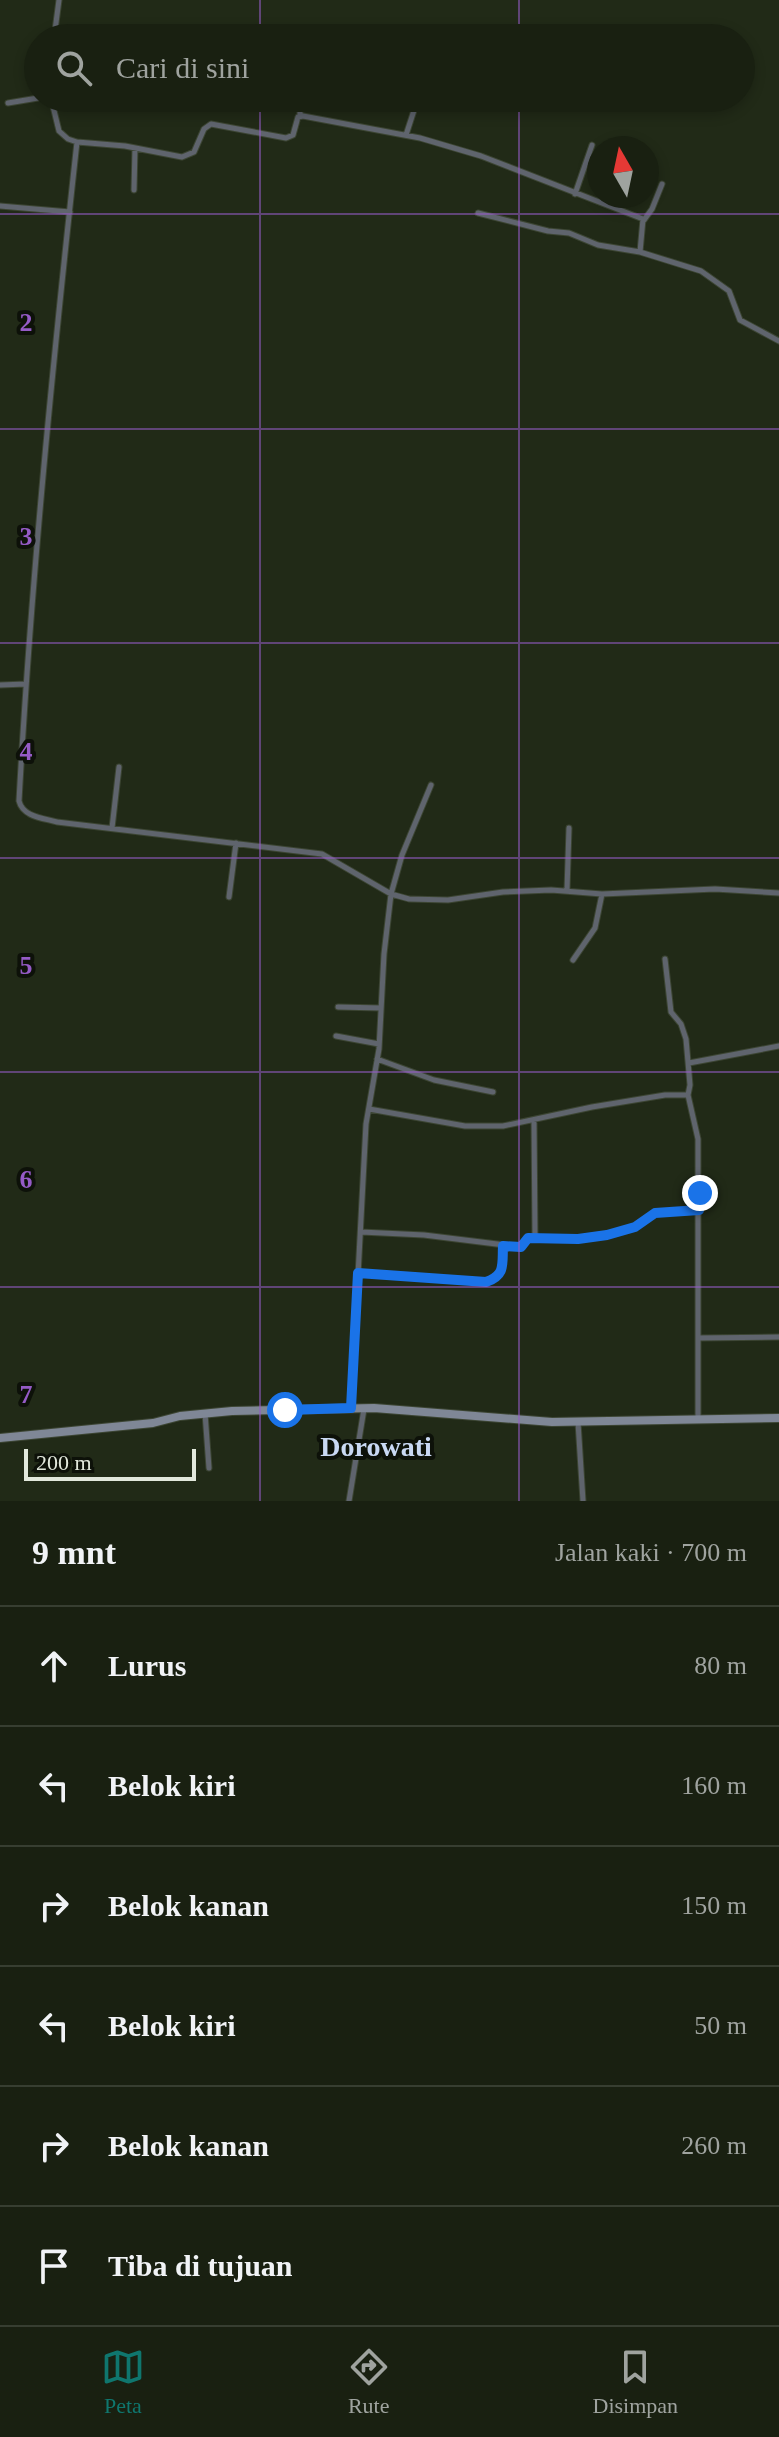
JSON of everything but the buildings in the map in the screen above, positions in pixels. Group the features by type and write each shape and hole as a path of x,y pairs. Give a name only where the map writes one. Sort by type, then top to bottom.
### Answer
{"street":[{"path":"56,24 59,0"},
{"path":"8,103 24,100"},
{"path":"54,112 59,131 68,139 135,148 173,157 189,156 194,152 204,129 211,124 286,138 293,135 300,112"},
{"path":"406,135 413,112"},
{"path":"300,116 406,135 481,156 644,220"},
{"path":"77,142 26,684 21,809 57,822 322,854 391,894 409,899 448,900 503,892 567,890 602,894 715,889 779,893"},
{"path":"134,190 135,148"},
{"path":"575,194 587,159"},
{"path":"640,252 644,220 662,184"},
{"path":"0,206 70,212"},
{"path":"478,213 548,231 569,233 598,245 640,252 701,271 729,291 740,320 779,341"},
{"path":"0,685 26,684"},
{"path":"112,828 119,767"},
{"path":"351,1408 369,1109 379,1044 391,894 402,855 431,785"},
{"path":"567,890 569,828"},
{"path":"229,897 236,843"},
{"path":"573,960 595,928 602,894"},
{"path":"665,959 671,1012 681,1024 686,1039 688,1095 698,1139 698,1420"},
{"path":"338,1007 381,1008"},
{"path":"336,1036 379,1044"},
{"path":"689,1063 779,1046"},
{"path":"377,1059 434,1080 493,1092"},
{"path":"369,1109 465,1126 503,1126 665,1095 688,1095"},
{"path":"534,1120 535,1237"},
{"path":"361,1232 424,1235 521,1247 528,1238 578,1239 607,1235 635,1227 655,1213 699,1210"},
{"path":"358,1273 486,1282 501,1273 503,1246"},
{"path":"698,1338 779,1337"},
{"path":"0,1438 153,1423 205,1413 351,1408 516,1421 779,1418"},
{"path":"349,1501 364,1408"},
{"path":"205,1413 209,1468"},
{"path":"578,1422 583,1501"}],"district":[{"name":"Dorowati","path":"376,1446"}],"route":[{"path":"285,1410 351,1408 358,1273 486,1282 501,1273 503,1246 521,1247 525,1240 535,1237 578,1239 607,1235 635,1227 655,1213 699,1210 700,1193"}]}
